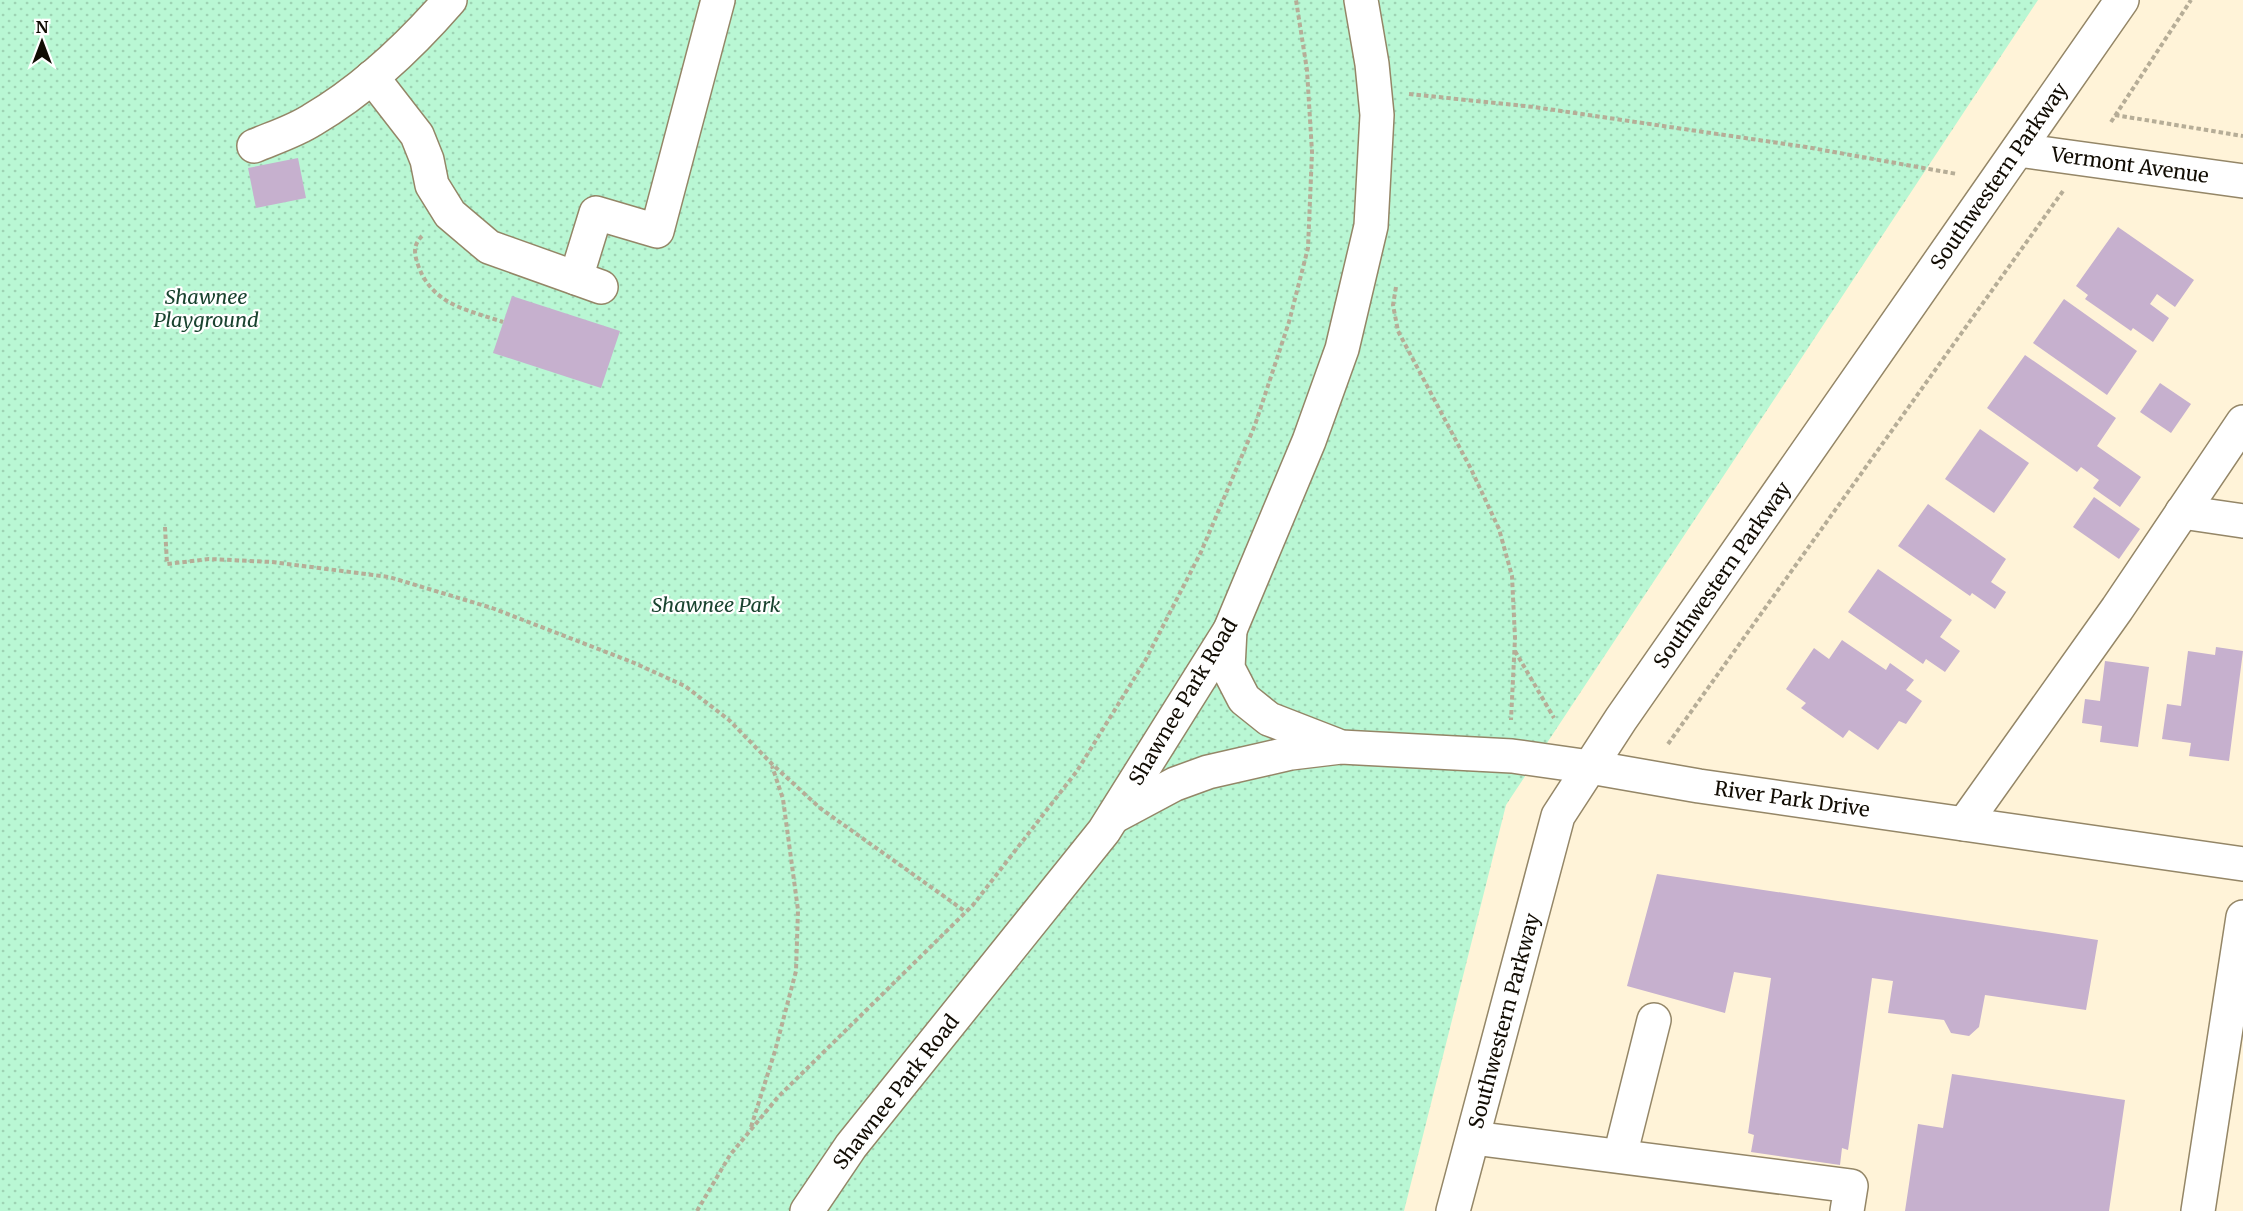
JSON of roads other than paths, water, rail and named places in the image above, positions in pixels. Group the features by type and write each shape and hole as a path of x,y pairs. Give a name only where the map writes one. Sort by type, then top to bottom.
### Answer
{"street":[{"path":"254,146 311,122 361,87 416,39 450,0"},
{"path":"372,77 417,135 427,160 432,185 450,214 489,247 588,282 596,213 657,231 718,0"},
{"name":"Shawnee Park Road","path":"807,1211 851,1146 1104,831 1230,630 1310,441 1342,349 1371,226 1377,116 1370,45 1361,0"},
{"name":"Southwestern Parkway","path":"1453,1211 1558,816 1967,220 2122,0"},
{"name":"Vermont Avenue","path":"2018,150 2243,181"},
{"path":"1964,824 2110,619 2243,422"},
{"path":"2182,512 2243,521"},
{"name":"River Park Drive","path":"1230,630 1228,668 1244,699 1269,720 1341,747"},
{"name":"River Park Drive","path":"1113,817 1175,784 1208,772 1281,755 1341,747 1512,756 1699,786 2243,864"},
{"path":"2198,1211 2243,917"},
{"path":"1620,1156 1654,1020"},
{"path":"1473,1138 1851,1186 1847,1211"}],"park label":[{"name":"Shawnee Playground","path":"206,308"},
{"name":"Shawnee Park","path":"716,605"}]}
